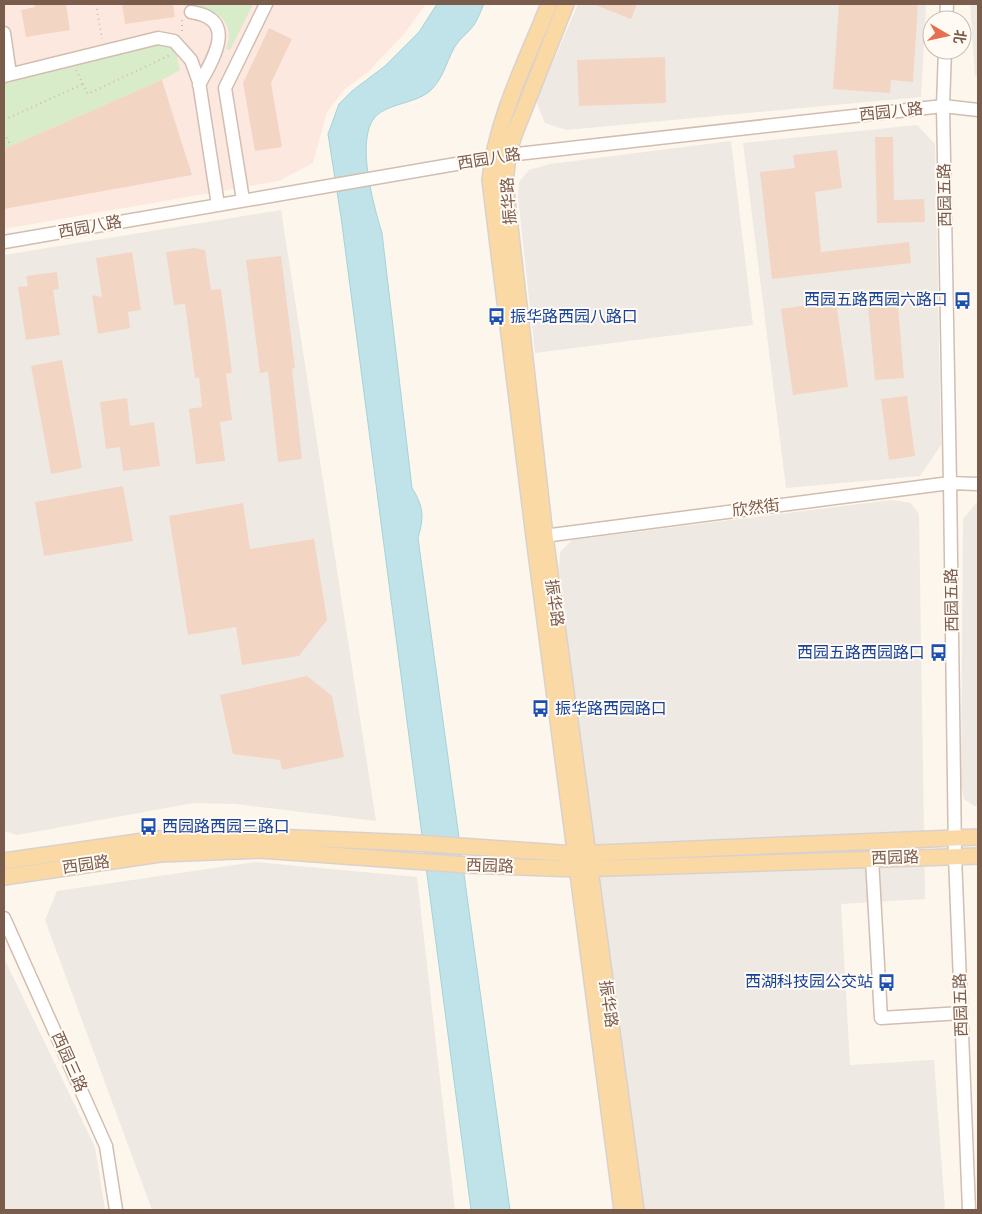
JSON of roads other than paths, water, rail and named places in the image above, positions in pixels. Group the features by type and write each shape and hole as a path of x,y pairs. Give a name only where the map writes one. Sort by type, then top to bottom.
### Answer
{"main road":[{"name":"振华路","path":"549,4 501,124 492,158 490,180 584,869 636,1210"},
{"name":"振华路","path":"539,536 505,182 508,156 514,135 566,4"},
{"name":"西园路","path":"4,862 158,839 247,836 416,843 582,854 978,838"},
{"name":"西园路","path":"4,877 160,854 260,850 467,865 584,869 978,856"},
{"name":"振华路","path":"584,869 622,1210"}],"street":[{"path":"243,200 225,88 266,4"},
{"path":"186,12 205,14 214,23 219,32 219,45 199,85"},
{"path":"4,33 7,75 158,38 174,41 191,60 199,85 218,205"},
{"name":"西园五路","path":"945,60 943,106 955,856 969,1210"},
{"name":"西园八路","path":"4,242 492,158 943,106 978,110"},
{"path":"200,129 205,162 212,169"},
{"name":"欣然街","path":"539,536 950,483 978,484"},
{"path":"872,859 882,1018 961,1014"},
{"name":"西园三路","path":"4,918 106,1146 116,1210"}],"water":[{"path":"437,4 484,4 474,25 456,45 441,76 430,91 417,99 380,112 375,117 369,128 366,157 371,191 382,233 412,488 422,512 418,538 510,1210 471,1210 341,217 328,134 339,104 352,91 385,66 419,32"}],"place":[{"name":"西园五路西园六路口","path":"962,300"},
{"name":"振华路西园八路口","path":"496,317"},
{"name":"西园五路西园路口","path":"939,653"},
{"name":"振华路西园路口","path":"541,709"},
{"name":"西园路西园三路口","path":"148,827"},
{"name":"西湖科技园公交站","path":"887,982"}]}
